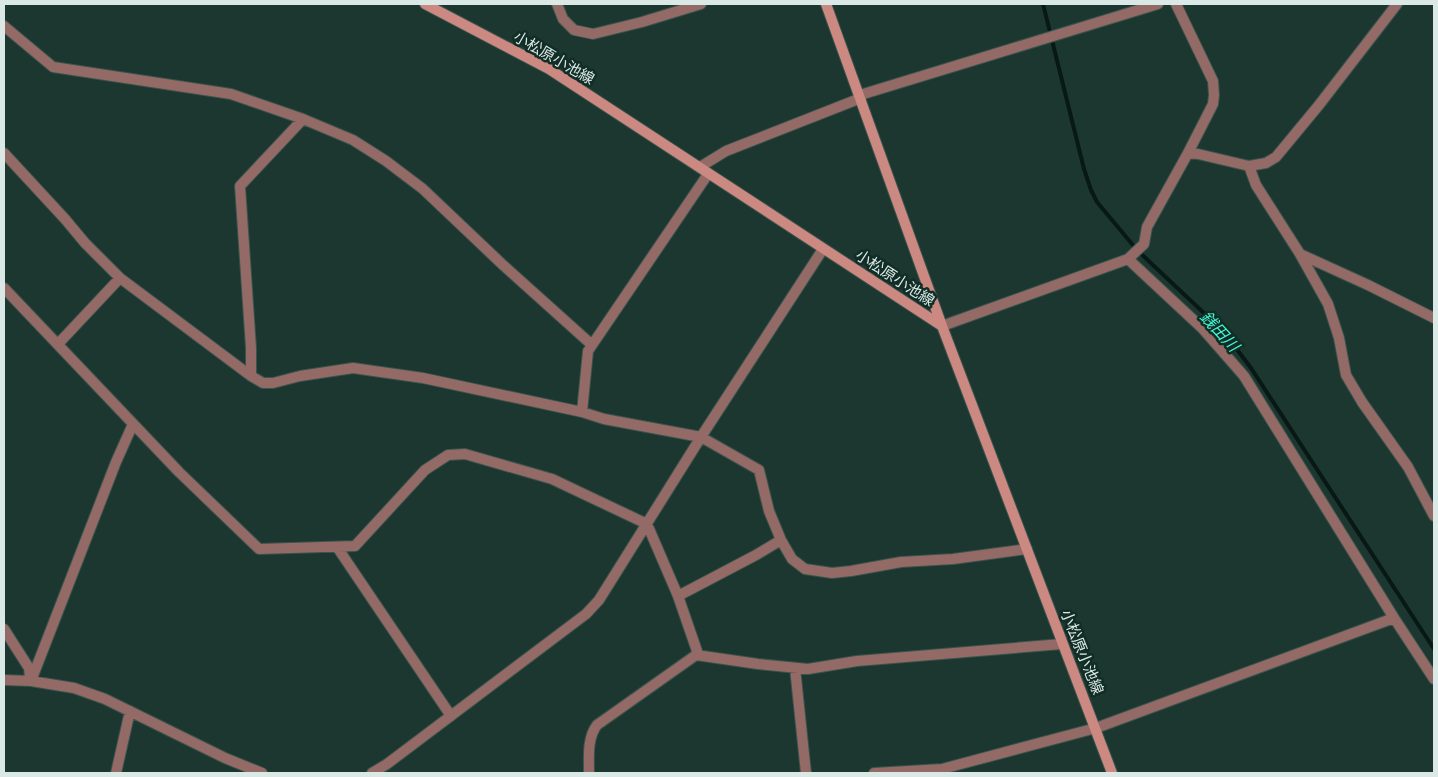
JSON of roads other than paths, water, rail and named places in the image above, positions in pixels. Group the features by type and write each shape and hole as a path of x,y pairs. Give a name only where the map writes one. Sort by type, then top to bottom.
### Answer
{"main road":[{"name":"小松原小池線","path":"425,4 549,69 942,326 1112,773"},
{"path":"826,4 942,326"}],"street":[{"path":"557,4 562,19 574,30 593,34 642,22 701,4"},
{"path":"582,412 588,351 704,170 726,150 860,96 1158,4"},
{"path":"942,326 1128,259 1144,244 1147,228 1213,104 1213,82 1176,4"},
{"path":"1188,153 1249,166 1266,163 1276,157 1397,4"},
{"path":"4,26 53,67 231,94 303,118 363,146 424,189 503,265 592,345"},
{"path":"251,376 251,348 240,186 303,118"},
{"path":"4,152 85,243 120,278 263,383 353,368 423,378 582,412 604,419 700,437 759,470 768,511 781,540 792,559 805,569 832,572 900,562 953,559 1027,549"},
{"path":"1249,166 1256,185 1300,254 1328,304 1339,338 1346,375 1362,402 1408,467 1434,516"},
{"path":"372,773 387,764 586,614 599,600 700,437 823,249"},
{"path":"1300,254 1434,318"},
{"path":"1128,259 1202,328 1244,376 1434,679"},
{"path":"58,344 120,278"},
{"path":"4,288 179,472 259,549 355,546 425,470 448,455 465,454 552,479 647,524 678,596 697,651 696,655"},
{"path":"31,681 116,462 133,424"},
{"path":"678,596 781,540"},
{"path":"337,547 451,716"},
{"path":"874,773 942,771 1096,728 1394,618"},
{"path":"4,629 29,668 31,681"},
{"path":"589,773 592,732 597,725 696,655 808,669 857,662 1062,644"},
{"path":"795,668 806,773"},
{"path":"4,680 31,681 74,688 105,698 256,772"},
{"path":"116,773 130,711"}],"waterway":[{"name":"銭田川","path":"1043,4 1084,169 1097,202 1137,250 1223,331 1251,368 1434,649"}]}
